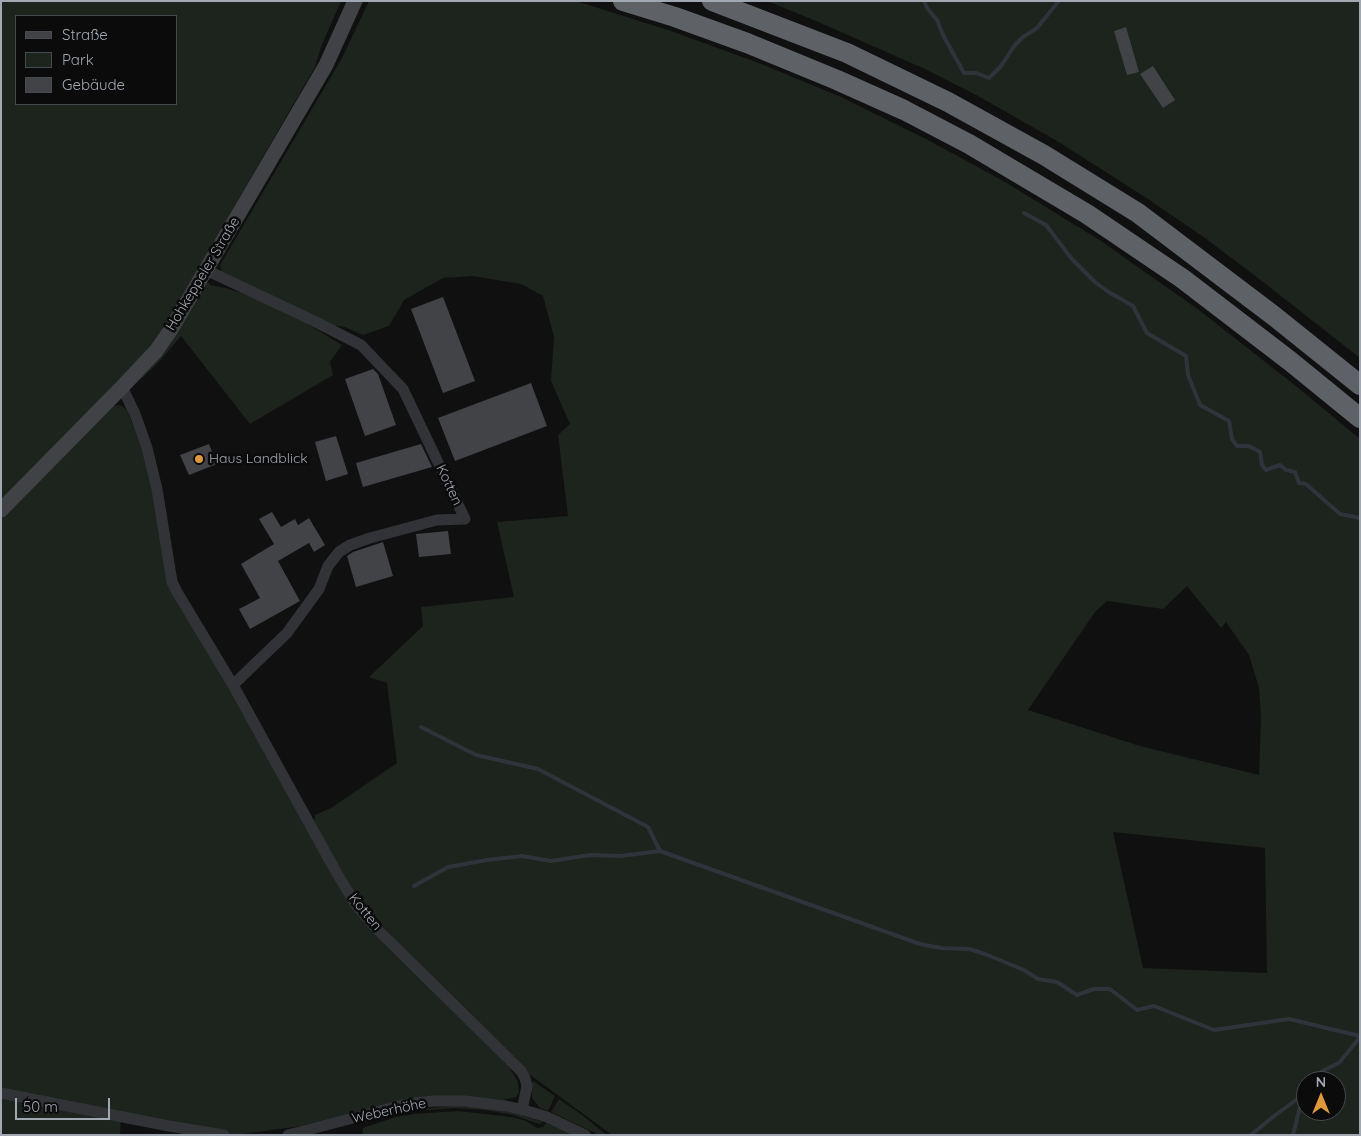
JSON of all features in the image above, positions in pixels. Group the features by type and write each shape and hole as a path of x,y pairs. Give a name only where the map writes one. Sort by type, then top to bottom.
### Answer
{"highway":[{"path":"623,1 748,43 904,110 969,144 1087,214 1183,279 1283,355 1360,418"},
{"path":"712,1 847,53 948,102 1044,155 1138,213 1274,316 1360,385"}],"street":[{"name":"Hohkeppeler Straße","path":"1,510 156,351 170,331 326,65 355,1"},
{"name":"Kotten","path":"206,270 361,345 403,389 465,519 437,520 370,538 350,545 339,552 328,566 319,589 287,633 234,684"},
{"name":"Kotten","path":"122,387 135,414 153,470 172,582 234,684 267,747 356,905 374,926 520,1071 525,1078 527,1086 522,1110"},
{"path":"1,1093 224,1135"},
{"name":"Weberhöhe","path":"288,1135 406,1104 433,1101 490,1103 522,1110 547,1117 585,1135"}],"green space":[{"path":"1,1 341,1 321,47 315,67 165,326 148,350 1,501"},
{"path":"369,1 576,1 671,31 759,63 841,97 930,141 1007,183 1101,241 1199,310 1360,439 1360,1135 612,1135 529,1074 364,906 342,874 314,822 315,815 331,808 397,763 387,683 369,677 423,626 421,607 514,597 497,522 568,516 558,435 570,424 551,381 554,337 543,296 521,284 473,276 443,278 404,300 389,326 363,335 345,327 332,325 222,272 220,265 342,58","holes":["1187,586 1221,628 1226,622 1249,655 1259,688 1261,718 1259,775 1140,746 1028,710 1095,612 1107,601 1163,609","1113,832 1265,848 1267,973 1143,968"]},
{"path":"767,1 1360,1 1360,358 1205,238 1057,141 978,96 925,69"},
{"path":"205,283 248,295 306,323 342,345 330,362 333,375 250,424 181,336 159,362 138,382"},
{"path":"120,405 127,410 145,457 167,582 219,669 332,874 433,991 509,1067 518,1082 519,1093 516,1097 503,1100 461,1096 406,1099 300,1126 236,1135 224,1135 121,1117 120,1135 1,1135 1,519 113,406"},
{"path":"533,1081 555,1096 548,1111 540,1108 532,1098 531,1083"},
{"path":"559,1099 607,1135 599,1135 551,1112"},
{"path":"455,1106 482,1107 515,1113 543,1122 539,1124 513,1115 486,1110 454,1108 416,1111 365,1122 365,1120 408,1110"},
{"path":"458,1111 512,1117 526,1121 537,1128 543,1127 546,1123 575,1135 362,1135 363,1128 396,1117"}],"building":[{"path":"1126,27 1139,72 1127,75 1114,31"},
{"path":"1153,66 1175,100 1163,108 1140,74"},
{"path":"443,297 475,381 443,393 411,309"},
{"path":"373,369 378,374 396,425 365,436 345,379"},
{"path":"531,383 547,426 455,461 438,418"},
{"path":"336,436 348,474 326,481 315,442"},
{"name":"Haus Landblick","path":"209,444 217,464 189,475 180,455"},
{"path":"421,444 432,467 363,487 356,463"},
{"path":"272,512 281,527 295,519 298,525 309,518 325,545 314,552 309,543 278,561 300,601 250,629 239,609 260,598 241,564 274,544 259,519"},
{"path":"448,531 451,554 419,557 416,534"},
{"path":"383,542 393,576 356,587 347,556 353,552"}],"waterway":[{"path":"924,1 937,20 964,73 976,73 989,78 1001,66 1015,45 1037,28 1058,2"},
{"path":"1024,213 1046,225 1071,258 1095,282 1133,306 1147,333 1186,356 1188,375 1200,405 1229,421 1232,439 1237,446 1249,446 1260,452 1262,465 1266,470 1280,465 1286,470 1295,472 1299,483 1306,484 1340,514 1360,518"},
{"path":"421,727 476,755 538,769 648,827 660,851 920,944 941,948 969,949 985,954 1024,970 1038,979 1057,982 1077,995 1094,989 1110,989 1137,1010 1154,1006 1214,1030 1289,1019 1360,1036"},
{"path":"414,886 448,867 487,860 522,856 551,861 590,855 621,856 660,851"},
{"path":"1322,1071 1339,1063 1360,1037"},
{"path":"1251,1135 1296,1100"},
{"path":"1293,1135 1296,1121"}],"place":[{"name":"Haus Landblick","path":"199,459"}]}
